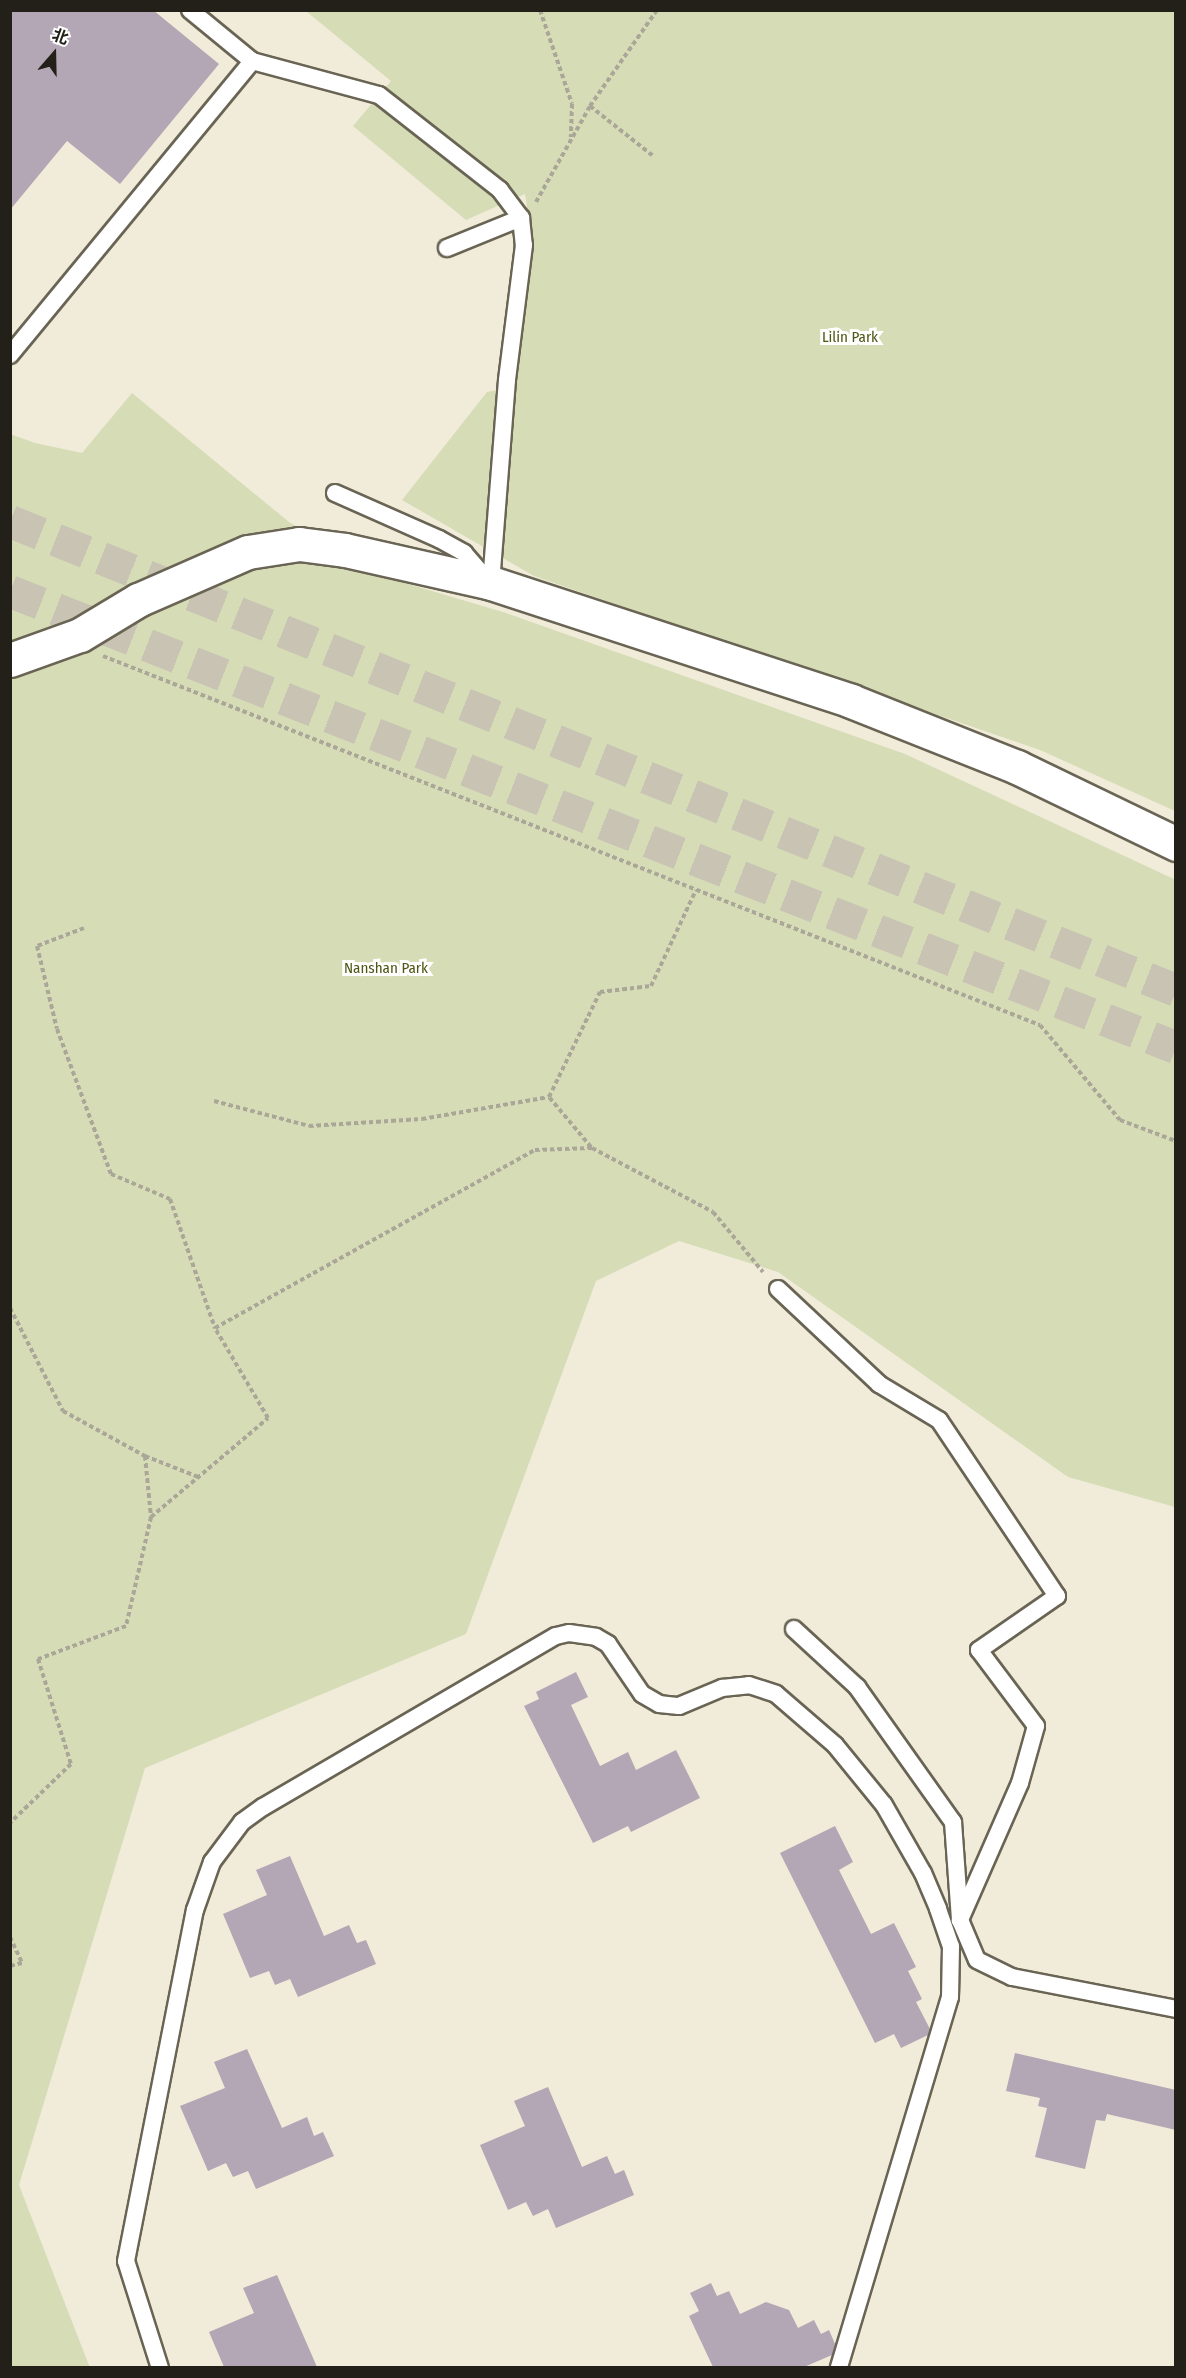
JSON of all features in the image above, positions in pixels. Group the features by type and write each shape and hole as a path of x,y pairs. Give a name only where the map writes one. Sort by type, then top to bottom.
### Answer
{"street":[{"path":"10,660 64,640 138,600 248,552 299,544 345,550 491,583 924,729 1017,767 1176,844"}],"lane":[{"path":"190,10 252,61 379,95 500,190 520,218 524,245 507,380 491,583"},
{"path":"10,355 252,61"},
{"path":"447,248 520,218"},
{"path":"335,493 456,548 491,583"},
{"path":"778,1289 879,1384 939,1420 1057,1596 979,1650 1036,1726 1020,1783 960,1920"},
{"path":"794,1629 857,1687 953,1822 960,1920 977,1960 1012,1977 1176,2009"},
{"path":"160,2367 126,2261 195,1910 212,1862 242,1822 262,1807 556,1636 569,1633 596,1637 608,1644 642,1694 659,1704 678,1706 722,1688 740,1686 776,1694 835,1745 878,1797 905,1838 938,1909 951,1946 951,1996 839,2367"}],"path":[{"path":"540,10 572,104 571,137"},
{"path":"520,218 541,197 571,137 590,106 657,10"},
{"path":"590,106 653,156"},
{"path":"64,640 1040,1025 1120,1119 1176,1141"},
{"path":"549,1097 600,992 651,986 696,890"},
{"path":"84,928 37,946 57,1029 111,1174 170,1199 215,1328 268,1418 151,1517"},
{"path":"214,1101 309,1126 422,1119 549,1097"},
{"path":"549,1097 592,1148 713,1212 778,1289"},
{"path":"215,1328 535,1150 592,1148"},
{"path":"10,1308 63,1411 145,1456 198,1477"},
{"path":"10,1823 71,1764 38,1659 126,1626 151,1517 145,1456"},
{"path":"10,1936 22,1963 10,1966"}],"green space":[{"name":"Lilin Park","path":"306,11 1175,11 1175,811 1040,750 534,576 402,500 487,392 516,386 533,245 525,194 466,220 353,126 391,81"},
{"name":"Nanshan Park","path":"132,393 289,522 364,571 503,612 905,754 1176,880 1175,1507 1068,1477 778,1272 679,1241 596,1281 466,1634 145,1768 19,2185 90,2368 10,2367 10,434 35,443 82,453"}],"building":[{"path":"10,10 153,10 219,64 120,184 67,141 10,210"},
{"path":"576,1672 588,1697 571,1705 600,1766 628,1752 636,1770 676,1750 700,1798 631,1832 628,1826 593,1843 524,1706 539,1699 536,1692"},
{"path":"835,1826 853,1862 839,1870 871,1934 894,1923 916,1967 908,1971 922,1999 916,2002 930,2029 928,2035 901,2048 894,2034 875,2043 780,1853"},
{"path":"290,1856 324,1936 349,1925 357,1943 366,1940 376,1964 298,1997 290,1979 275,1985 269,1971 250,1978 223,1914 267,1895 256,1870"},
{"path":"247,2049 282,2128 307,2117 314,2136 323,2132 334,2156 256,2189 248,2171 233,2177 226,2163 208,2171 180,2106 225,2088 214,2062"},
{"path":"1015,2053 1176,2090 1176,2130 1107,2114 1105,2121 1096,2120 1085,2169 1035,2157 1047,2108 1038,2106 1040,2098 1006,2091"},
{"path":"548,2087 582,2167 607,2156 615,2174 624,2170 634,2195 556,2228 548,2209 533,2216 526,2202 508,2210 480,2145 525,2126 514,2101"},
{"path":"277,2275 317,2367 224,2367 209,2332 254,2313 243,2288"},
{"path":"711,2283 717,2296 729,2291 740,2314 766,2302 789,2310 798,2328 814,2320 821,2334 829,2330 835,2344 832,2355 804,2367 713,2367 689,2316 699,2311 690,2293"}],"tunnel":[{"path":"10,521 1176,990"},
{"path":"10,591 1176,1047"}]}
